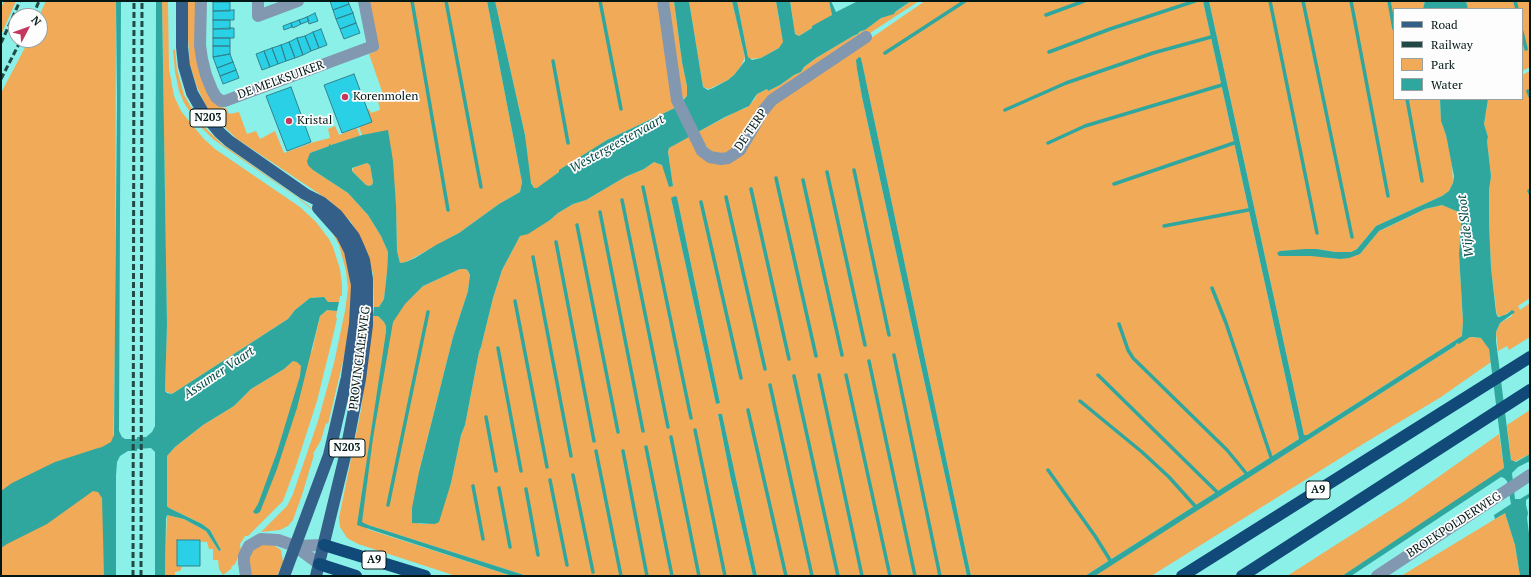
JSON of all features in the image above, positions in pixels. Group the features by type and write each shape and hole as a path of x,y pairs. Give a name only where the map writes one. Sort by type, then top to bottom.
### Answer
{"highway":[{"name":"A9","path":"1182,576 1530,357"},
{"name":"A9","path":"1242,576 1530,390"},
{"name":"A9","path":"324,545 425,576"},
{"name":"A9","path":"319,564 356,576"}],"main road":[{"name":"PROVINCIALEWEG","path":"182,1 182,47 184,66 192,94 204,114 219,132 305,194 321,202 337,215 354,238 364,260 367,279 362,297 360,379 346,456 316,576"},
{"name":"PROVINCIALEWEG","path":"284,576 311,507 329,455 361,324"}],"street":[{"name":"DE MELKSUIKER","path":"201,1 200,45 202,59 212,90 216,97 221,101 225,101 373,46 364,1"},
{"path":"258,1 258,16 298,1"},
{"name":"DE TERP","path":"663,1 677,100 702,151 710,157 721,159 734,155 740,150 763,111 772,100 866,37"},
{"name":"BROEKPOLDERWEG","path":"1377,576 1528,477"},
{"path":"246,576 244,556 249,546 257,540 267,538 295,546 324,545"},
{"path":"295,546 319,564"}],"green space":[{"path":"4,1 16,1 13,8 8,8 8,19 1,35 1,8"},
{"path":"46,1 116,1 115,341 111,576 1,576 1,93 25,48 48,48 48,8 43,8"},
{"path":"162,1 168,1 169,69 174,96 181,111 204,139 215,149 300,207 316,222 333,247 340,269 342,285 342,296 340,296 339,302 328,302 324,297 310,298 295,310 288,319 172,394 165,391 167,325"},
{"path":"188,1 196,1 216,104 220,107 226,108 229,114 239,112 247,134 256,131 260,139 275,131 284,153 330,138 328,129 335,126 339,135 357,128 360,136 331,145 330,144 329,146 310,153 313,170 348,193 368,215 381,236 388,252 384,299 379,307 374,307 373,273 365,247 351,222 330,201 237,139 218,121 206,106 197,87 190,65"},
{"path":"366,1 487,1 522,182 520,192 499,204 459,233 406,262 400,263 397,251 396,205 388,131 362,135 359,127 372,122 367,110 369,109 371,113 380,110 378,101 384,97 369,54 374,52"},
{"path":"495,1 660,1 677,107 607,140 560,170 545,183 537,188 534,188 530,180 525,135"},
{"path":"666,1 674,1 682,62 687,86 687,96 683,100"},
{"path":"689,1 732,1 745,57 741,66 734,75 728,80 709,89 703,87"},
{"path":"737,1 776,1 780,26 784,39 779,48 761,58 749,59"},
{"path":"790,1 829,1 832,15 799,36 795,34"},
{"path":"911,1 919,1 792,84 734,151 713,155 696,133 737,111 746,108 755,99 757,94 767,89 768,91 780,85 801,72 804,67 816,58 857,35 859,32 863,31 881,18 899,10"},
{"path":"925,1 1203,1 1299,439 1085,576 971,576 861,58 857,69 862,97 967,576 757,576 722,414 718,415 753,576 527,576 368,525 367,529 512,576 456,576 358,544 347,538 340,527 339,518 361,410 373,316 378,316 385,323 423,286 460,269 466,269 470,275 468,291 453,337 419,472 419,524 427,524 451,483 461,435 465,425 479,352 493,298 502,270 520,236 550,220 573,204 586,200 625,177 644,169 654,162 662,165 673,186 668,152 669,148 690,136 722,161 768,109","holes":["677,197 720,403 716,404 671,198"]},
{"path":"1209,1 1425,1 1423,8 1393,8 1393,100 1440,100 1441,121 1446,135 1452,164 1453,183 1449,191 1442,196 1376,226 1357,249 1351,252 1335,252 1317,249 1280,251 1340,259 1360,254 1379,231 1425,209 1442,205 1461,213 1464,217 1461,224 1459,254 1463,321 1462,336 1307,435 1304,435"},
{"path":"1466,1 1530,1 1530,67 1523,70 1523,8 1468,8"},
{"path":"173,49 175,50 177,69 184,95 201,124 222,144 303,201 323,218 344,248 352,277 351,318 344,357 328,424 326,423 321,440 313,454 314,455 302,495 293,520 288,526 280,530 261,532 287,506 293,494 318,421 334,363 345,311 348,288 346,271 339,245 332,232 315,212 298,198 213,139 197,123 184,103 179,91 175,72"},
{"path":"1530,71 1530,298 1518,306 1520,310 1530,303 1530,337 1509,350 1507,346 1498,351 1496,332 1500,323 1512,316 1512,310 1503,316 1497,316 1491,268 1489,223 1489,190 1491,176 1487,141 1488,137 1484,124 1488,100 1523,100 1523,74"},
{"path":"367,163 370,165 373,182 372,185 369,186 366,185 352,171 353,168"},
{"path":"327,310 337,311 334,332 317,401 283,501 248,536 245,536 240,544 241,551 235,564 223,575 219,569 218,560 213,560 213,549 209,549 207,542 178,540 177,566 182,567 180,571 175,572 175,576 165,576 167,515 184,519 206,531 219,551 221,550 210,530 202,524 169,508 167,505 167,456 175,447 203,425 234,406 251,389 284,369 293,361 312,351 320,316"},
{"path":"1470,337 1481,338 1489,349 1491,362 1441,397 1151,576 1094,576 1455,346 1458,342 1459,343"},
{"path":"1530,410 1530,454 1514,462 1511,460 1507,425"},
{"path":"1499,434 1504,468 1487,481 1342,576 1287,576 1403,502"},
{"path":"1505,513 1515,545 1520,576 1401,576"},
{"path":"258,544 269,544 281,550 283,562 277,576 253,576 250,571 251,553"}],"water":[{"name":"Assumer Vaart","path":"116,1 121,1 119,431 122,437 125,439 137,439 137,437 146,437 152,432 155,426 156,1 162,1 167,325 165,391 172,394 288,319 295,310 310,298 324,297 328,302 339,302 337,311 327,310 320,316 297,408 277,469 260,512 256,514 253,512 258,504 277,452 300,376 301,366 297,362 293,361 284,369 251,389 234,406 203,425 175,447 167,456 167,506 202,524 210,530 221,550 219,551 206,531 184,519 167,515 165,576 155,576 155,452 151,448 128,451 120,456 117,462 116,576 104,576 102,498 98,492 93,491 47,524 1,548 1,491 12,483 55,462 102,447 111,442 114,435 117,100"},
{"name":"Westergeestervaart","path":"487,1 495,1 525,135 531,183 534,188 537,188 559,172 559,170 607,140 677,107 687,96 687,86 682,62 674,1 689,1 703,87 708,90 728,80 745,61 732,1 737,1 748,57 752,60 761,58 779,48 783,42 776,1 790,1 795,34 799,36 812,28 812,26 832,15 829,1 831,1 836,12 858,1 911,1 894,14 881,18 865,30 859,32 816,58 804,67 801,72 780,85 768,91 767,89 757,94 749,106 725,117 669,148 668,152 673,186 669,187 662,165 654,162 644,169 625,177 586,200 573,204 528,234 520,236 502,270 493,298 479,352 465,425 461,435 451,483 439,522 435,524 412,523 412,508 419,472 453,337 468,291 470,275 466,269 460,269 423,286 405,304 393,322 373,438 362,522 527,576 512,576 357,525 386,332 384,322 378,316 373,316 374,307 379,307 384,299 388,252 381,236 368,215 348,193 313,170 308,165 307,161 310,153 329,146 329,144 331,145 362,135 388,130 393,161 397,251 400,263 415,258 459,233 499,204 520,192 522,182","holes":["367,163 370,165 373,182 372,185 369,186 366,185 352,171 352,168"]},
{"name":"Wijde Sloot","path":"1203,1 1209,1 1304,435 1307,435 1462,336 1463,321 1459,254 1461,224 1464,217 1461,213 1442,205 1425,209 1379,231 1360,254 1349,258 1340,259 1311,256 1279,256 1277,253 1280,251 1305,249 1351,252 1357,249 1376,226 1442,196 1449,191 1453,183 1454,176 1446,135 1441,121 1440,100 1488,100 1484,124 1488,137 1487,141 1491,176 1489,190 1489,223 1491,268 1496,312 1497,316 1499,317 1512,310 1515,312 1500,323 1496,332 1496,341 1511,460 1516,462 1530,454 1530,461 1518,467 1512,473 1515,499 1520,499 1530,493 1530,497 1526,500 1526,505 1530,541 1530,576 1520,576 1515,545 1505,513 1495,519 1494,515 1511,504 1507,481 1501,477 1351,576 1342,576 1504,468 1489,349 1481,338 1470,337 1459,344 1457,343 1455,346 1098,574 1094,576 1085,576 1299,439"},
{"path":"1425,1 1466,1 1468,8 1423,8"},
{"path":"859,57 861,58 863,67 971,576 967,576 862,97 856,60"},
{"path":"675,196 677,197 720,403 716,404 671,198"},
{"path":"718,414 722,414 757,576 753,576"}],"building":[{"path":"330,1 348,1 349,4 333,10"},
{"path":"213,2 230,2 230,11 213,11"},
{"path":"349,4 353,13 336,19 333,10"},
{"path":"234,10 234,20 213,20 213,11"},
{"path":"315,13 318,21 309,24 307,17"},
{"path":"353,13 356,23 340,29 336,19"},
{"path":"307,17 309,21 301,24 299,20"},
{"path":"213,20 230,20 230,29 213,29"},
{"path":"299,20 301,24 293,28 291,23"},
{"path":"291,23 292,27 284,30 283,26"},
{"path":"356,23 360,33 344,39 340,29"},
{"path":"234,28 234,38 213,38 213,29"},
{"path":"321,29 327,45 319,48 313,32"},
{"path":"313,32 319,48 311,51 305,36"},
{"path":"305,36 311,51 303,55 297,38"},
{"path":"213,38 230,38 230,46 213,46"},
{"path":"297,38 303,55 295,58 289,42"},
{"path":"289,42 295,58 286,61 281,45"},
{"path":"281,45 286,61 278,64 272,48"},
{"path":"213,46 230,46 230,54 213,57"},
{"path":"272,48 278,64 270,67 264,51"},
{"path":"264,51 270,67 262,70 256,54"},
{"path":"230,54 233,62 217,68 213,57"},
{"path":"233,62 236,70 220,76 217,68"},
{"path":"236,70 239,78 223,84 220,76"},
{"name":"Korenmolen","path":"354,74 372,122 342,133 324,85"},
{"name":"Kristal","path":"291,87 311,142 287,151 266,96"},
{"path":"177,540 200,540 200,566 177,566"}],"waterway":[{"path":"412,1 448,210"},
{"path":"446,1 481,187"},
{"path":"600,1 621,109"},
{"path":"885,53 965,1"},
{"path":"1046,15 1084,1"},
{"path":"1049,52 1110,29 1195,1"},
{"path":"1270,1 1317,233"},
{"path":"1303,1 1352,237"},
{"path":"1351,1 1388,196"},
{"path":"1389,1 1393,23"},
{"path":"1515,1 1517,8"},
{"path":"1523,36 1526,49"},
{"path":"1005,110 1066,83 1153,53 1211,37"},
{"path":"553,61 568,143"},
{"path":"1048,143 1085,126 1222,85"},
{"path":"1528,91 1530,96"},
{"path":"1407,100 1422,181"},
{"path":"1114,184 1234,143"},
{"path":"854,170 889,335"},
{"path":"827,172 865,345"},
{"path":"776,178 816,356"},
{"path":"803,180 842,355"},
{"path":"643,187 691,418"},
{"path":"751,189 789,359"},
{"path":"726,197 765,369"},
{"path":"622,200 668,427"},
{"path":"701,202 741,378"},
{"path":"1164,226 1248,210"},
{"path":"600,212 643,431"},
{"path":"577,225 618,432"},
{"path":"556,242 594,441"},
{"path":"533,257 571,456"},
{"path":"1212,288 1226,323 1271,457"},
{"path":"515,301 547,467"},
{"path":"388,505 428,312"},
{"path":"1119,324 1128,350 1133,358 1227,450 1246,473"},
{"path":"498,348 521,471"},
{"path":"894,355 940,576"},
{"path":"869,361 915,576"},
{"path":"819,375 862,576"},
{"path":"846,375 890,576"},
{"path":"1098,375 1217,492"},
{"path":"794,376 838,576"},
{"path":"770,385 812,576"},
{"path":"1080,401 1142,452 1169,477 1195,506"},
{"path":"748,410 786,576"},
{"path":"486,417 496,471"},
{"path":"695,430 725,576"},
{"path":"671,437 699,576"},
{"path":"646,447 672,576"},
{"path":"596,451 621,576"},
{"path":"623,451 647,576"},
{"path":"1048,470 1095,536 1110,560"},
{"path":"573,475 593,572"},
{"path":"550,480 567,565"},
{"path":"473,486 483,539"},
{"path":"499,488 510,547"},
{"path":"526,489 538,555"}],"railway":[{"path":"1,43 20,1"},
{"path":"36,8 39,1"},
{"path":"133,576 134,1"},
{"path":"141,576 142,1"},
{"path":"1,79 17,48"}],"place":[{"name":"Korenmolen","path":"345,97"},
{"name":"Kristal","path":"289,121"}]}
